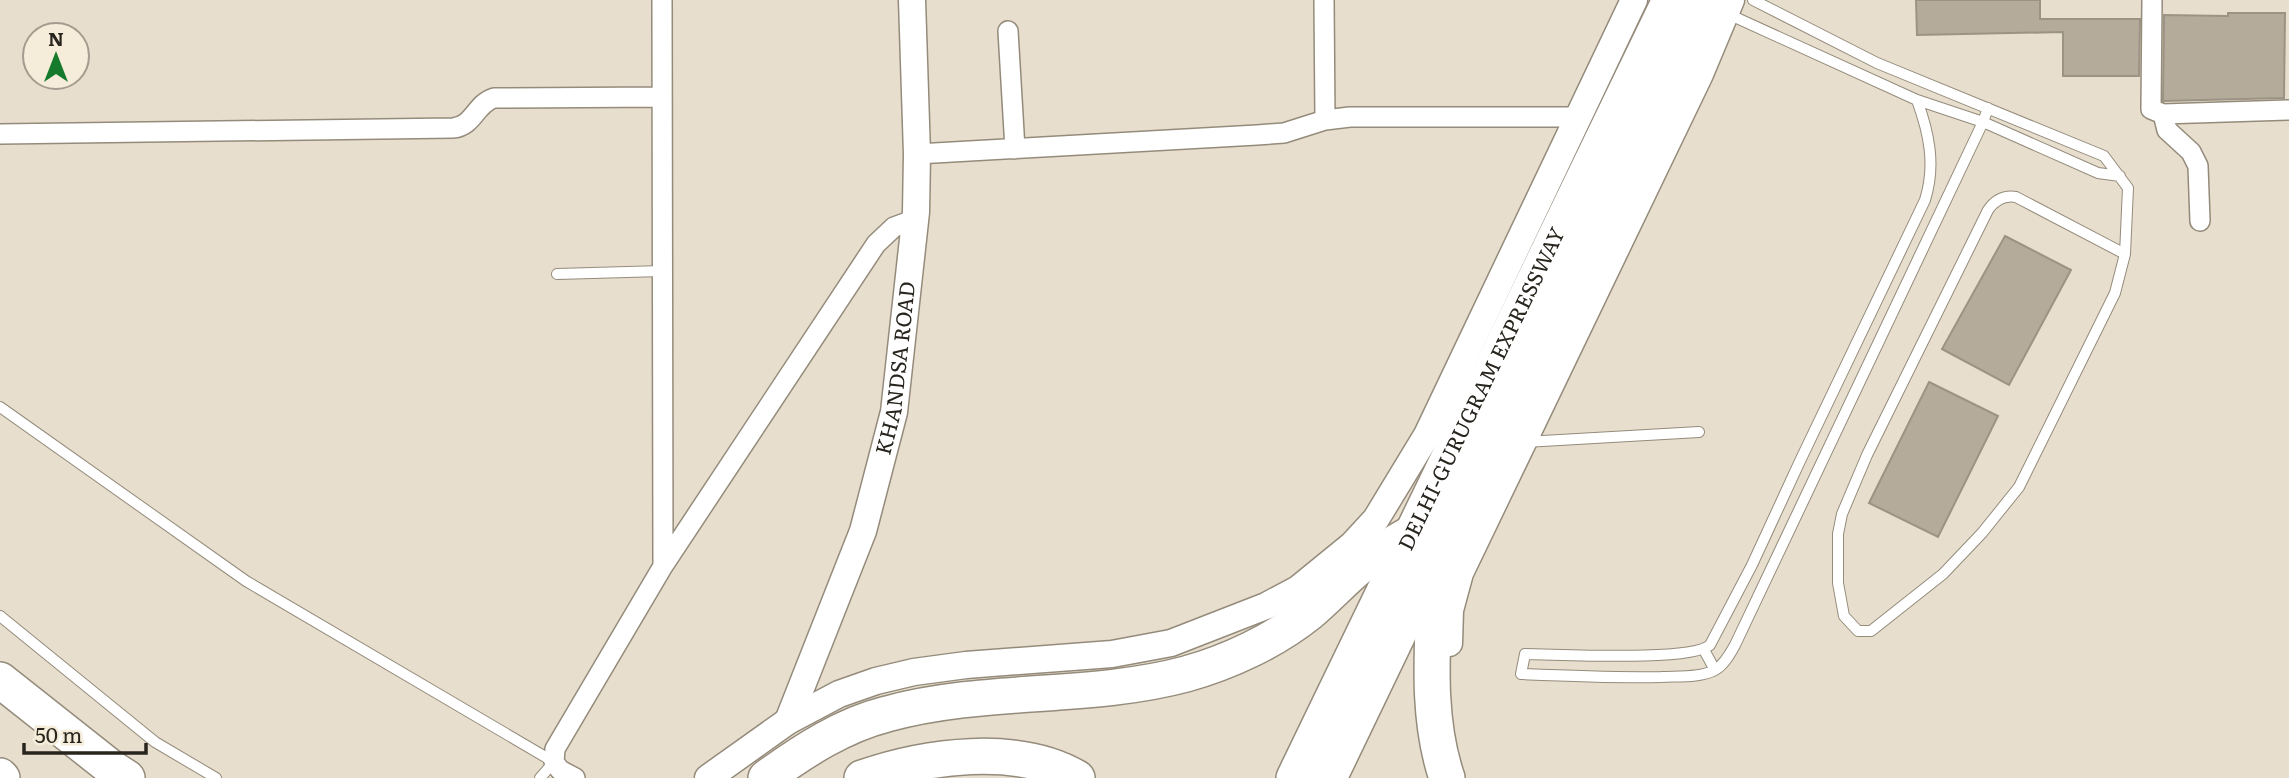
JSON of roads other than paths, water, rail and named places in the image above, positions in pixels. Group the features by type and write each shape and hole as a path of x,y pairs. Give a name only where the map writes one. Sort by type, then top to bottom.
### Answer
{"highway":[{"name":"DELHI-GURUGRAM EXPRESSWAY","path":"1329,778 1424,544 1670,0"},
{"name":"DELHI-GURUGRAM EXPRESSWAY","path":"1294,778 1720,4"},
{"path":"766,778 842,731 885,714 932,704 1149,681 1185,674 1224,661 1271,638 1298,620 1366,561 1424,544 1437,740 1447,778"},
{"path":"0,680 127,778"},
{"path":"862,778 903,766 980,756 1030,761 1051,766 1077,778"}],"main road":[{"name":"KHANDSA ROAD","path":"788,721 863,531 894,412 916,219 918,154 912,0"},
{"path":"708,778 788,721 839,694 914,672 966,665 1112,654 1171,643 1266,606 1298,589 1352,545 1376,519 1427,435 1634,0"},
{"path":"1437,740 1446,722 1448,709 1449,622 1455,584 1700,74 1720,4"}],"street":[{"path":"662,0 663,566"},
{"path":"1324,0 1325,120"},
{"path":"2152,0 2151,109 2163,114 2289,110"},
{"path":"1008,31 1015,149"},
{"path":"0,134 453,128 467,124 484,102 499,97 662,97"},
{"path":"2163,114 2167,130 2191,152 2198,166 2200,221"},
{"path":"918,154 1284,133 1325,120 1350,117 1578,117"},
{"path":"575,778 560,770 554,762 555,749 663,566 876,244 894,227 916,219"}],"lane":[{"path":"1753,0 1877,63 2104,156 2126,183 2129,192 2125,254 2115,293 2019,486 1982,533 1943,573 1871,631 1858,631 1844,616 1838,583 1838,534 1842,514 1867,455 1988,210 2001,198 2016,197 2125,254"},
{"path":"1720,4 1917,100 1983,122 2098,173 2120,176"},
{"path":"1917,100 1926,125 1931,160 1925,200 1752,565 1710,645 1693,653 1616,656 1525,654 1521,674 1611,678 1702,674 1715,670 1728,657 1988,108"},
{"path":"557,274 662,271"},
{"path":"0,407 246,581 554,762 540,778"},
{"path":"1524,442 1699,432"},
{"path":"0,616 155,742 216,778"},
{"path":"1704,650 1715,670"}]}
